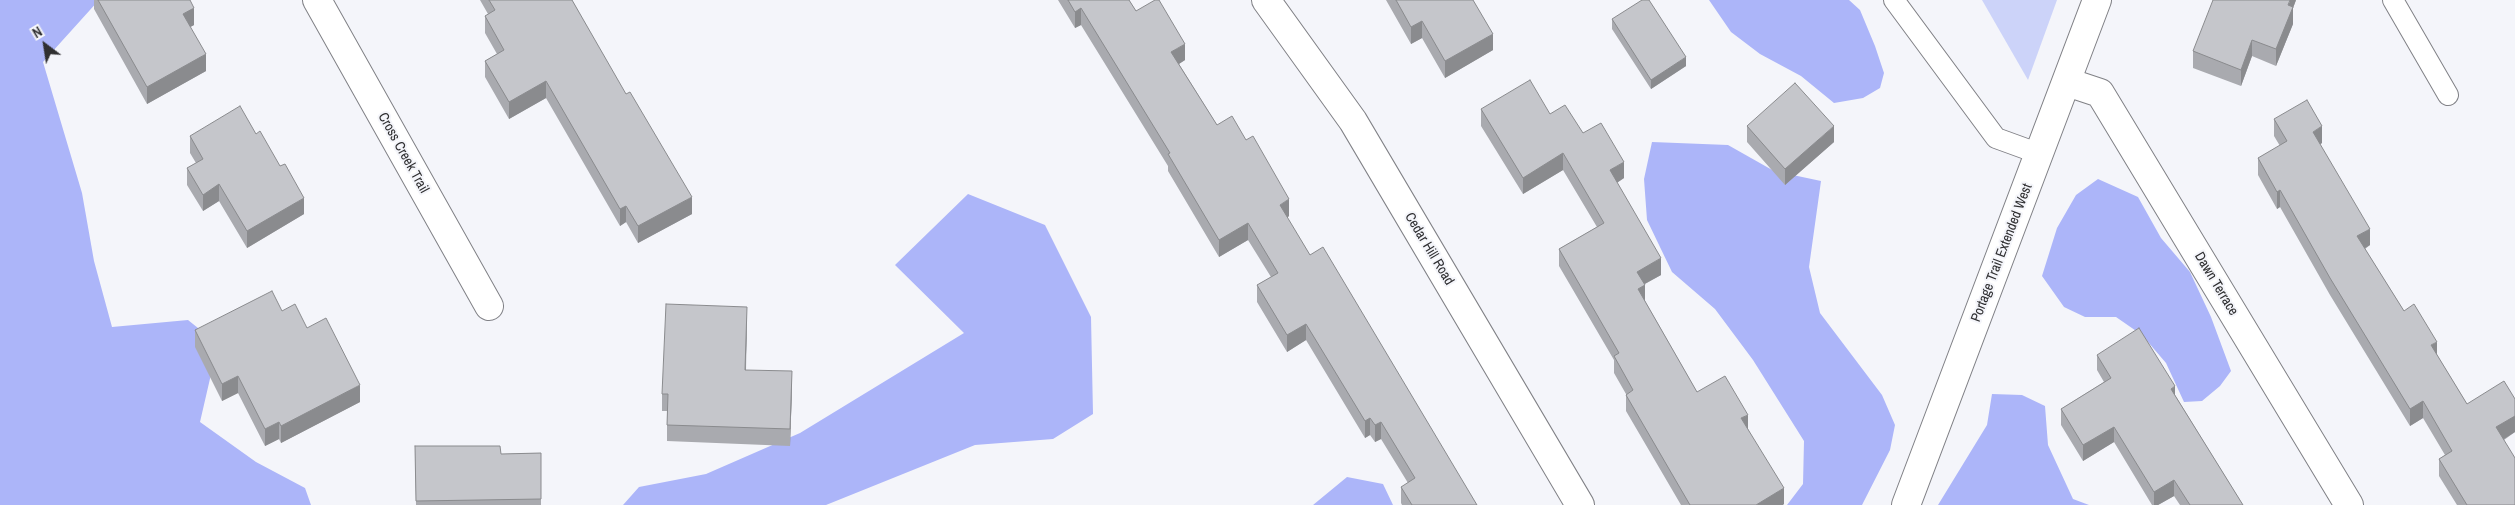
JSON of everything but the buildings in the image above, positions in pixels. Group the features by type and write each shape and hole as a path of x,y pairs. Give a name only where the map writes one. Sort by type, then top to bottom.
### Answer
{"street":[{"name":"Cross Creek Trail","path":"317,0 489,306"},
{"name":"Cedar Hill Road","path":"1266,0 1353,121 1580,505"},
{"name":"Portage Trail Extended West","path":"1906,505 2097,0"},
{"name":"Dawn Terrace","path":"2066,82 2100,93 2349,505"}],"lane":[{"path":"1894,0 1996,138 2040,154"},
{"path":"2393,0 2448,95"}],"shaded area":[{"path":"0,0 99,0 43,62 82,193 94,261 112,327 188,320 218,344 200,422 256,462 305,488 311,505 0,505"},
{"path":"1709,0 1849,0 1860,10 1875,46 1884,73 1880,88 1863,98 1834,103 1801,76 1760,54 1731,32"},
{"path":"1982,0 2057,0 2028,80"},
{"path":"1652,142 1728,145 1774,171 1821,181 1809,267 1820,313 1882,395 1895,425 1890,450 1862,505 1787,505 1803,484 1804,441 1753,360 1715,309 1672,272 1647,220 1644,179"},
{"path":"2098,179 2138,197 2161,238 2190,272 2211,317 2231,371 2220,386 2202,401 2184,402 2166,363 2142,335 2116,317 2085,317 2064,307 2042,276 2057,228 2076,195"},
{"path":"968,194 1045,225 1091,317 1093,414 1053,439 975,445 826,505 623,505 639,487 706,474 800,433 964,333 895,265"},
{"path":"1992,394 2022,395 2045,406 2048,445 2073,499 2089,505 1938,505 1987,425"},
{"path":"1347,477 1383,484 1393,505 1313,505"}]}
